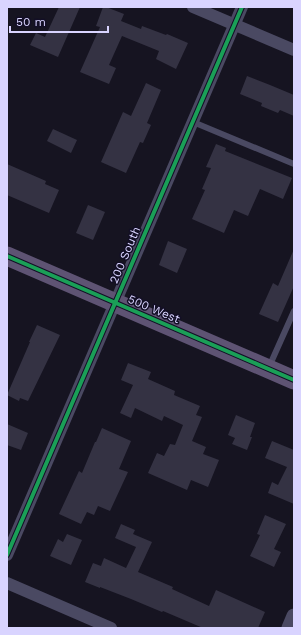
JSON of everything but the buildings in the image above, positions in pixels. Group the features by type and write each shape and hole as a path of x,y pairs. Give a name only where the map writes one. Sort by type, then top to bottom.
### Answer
{"main road":[{"name":"500 West","path":"7,256 294,380"}],"street":[{"path":"193,7 294,50"},
{"name":"200 South","path":"7,554 242,7"},
{"path":"7,583 111,628"},
{"path":"289,628 294,616"}],"lane":[{"path":"193,122 294,164"},
{"path":"269,369 294,311"}],"cycle path":[{"path":"7,555 242,7"},
{"path":"7,256 294,380"}]}
